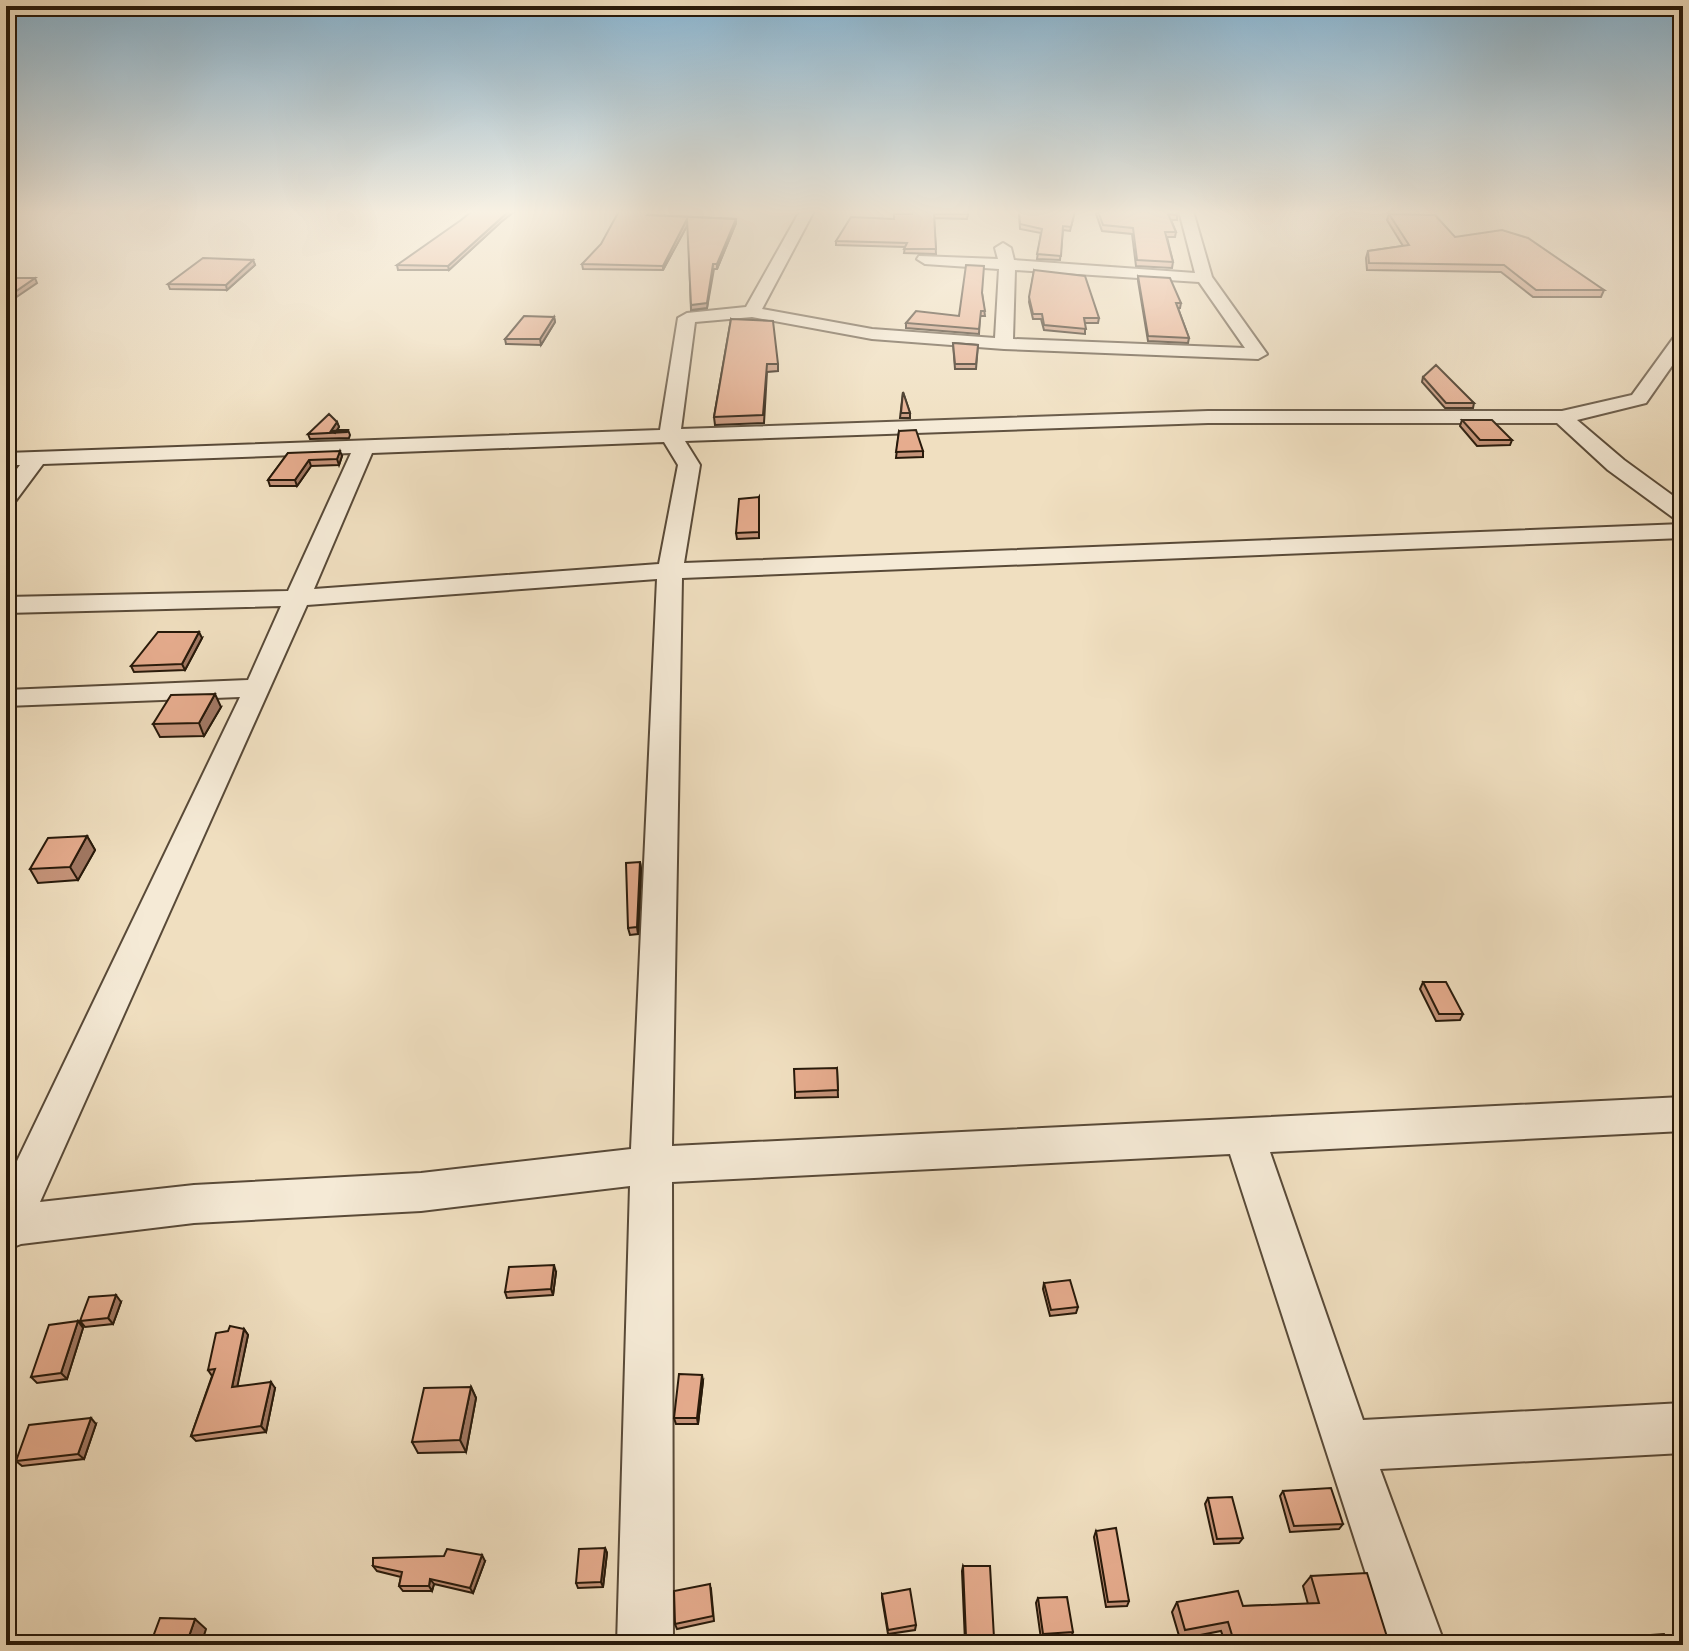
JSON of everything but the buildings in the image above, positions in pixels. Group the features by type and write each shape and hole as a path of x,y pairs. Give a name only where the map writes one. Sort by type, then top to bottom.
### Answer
{"street":[{"path":"752,312 765,288"},
{"path":"1004,344 1005,288"},
{"path":"645,1645 651,1165 670,571 689,465 670,435 687,318 752,312 872,334 1004,344 1258,354 1212,288"},
{"path":"6,459 363,449 1208,417 1562,417 1639,399 1683,337"},
{"path":"1562,417 1616,465 1683,514"},
{"path":"7,1228 258,688 363,449"},
{"path":"6,498 36,459"},
{"path":"6,605 299,598 670,571 1683,531"},
{"path":"6,698 258,688"},
{"path":"7,1228 194,1204 421,1192 651,1165 1683,1114"},
{"path":"1244,1135 1417,1645"},
{"path":"1347,1446 1683,1428"}]}
